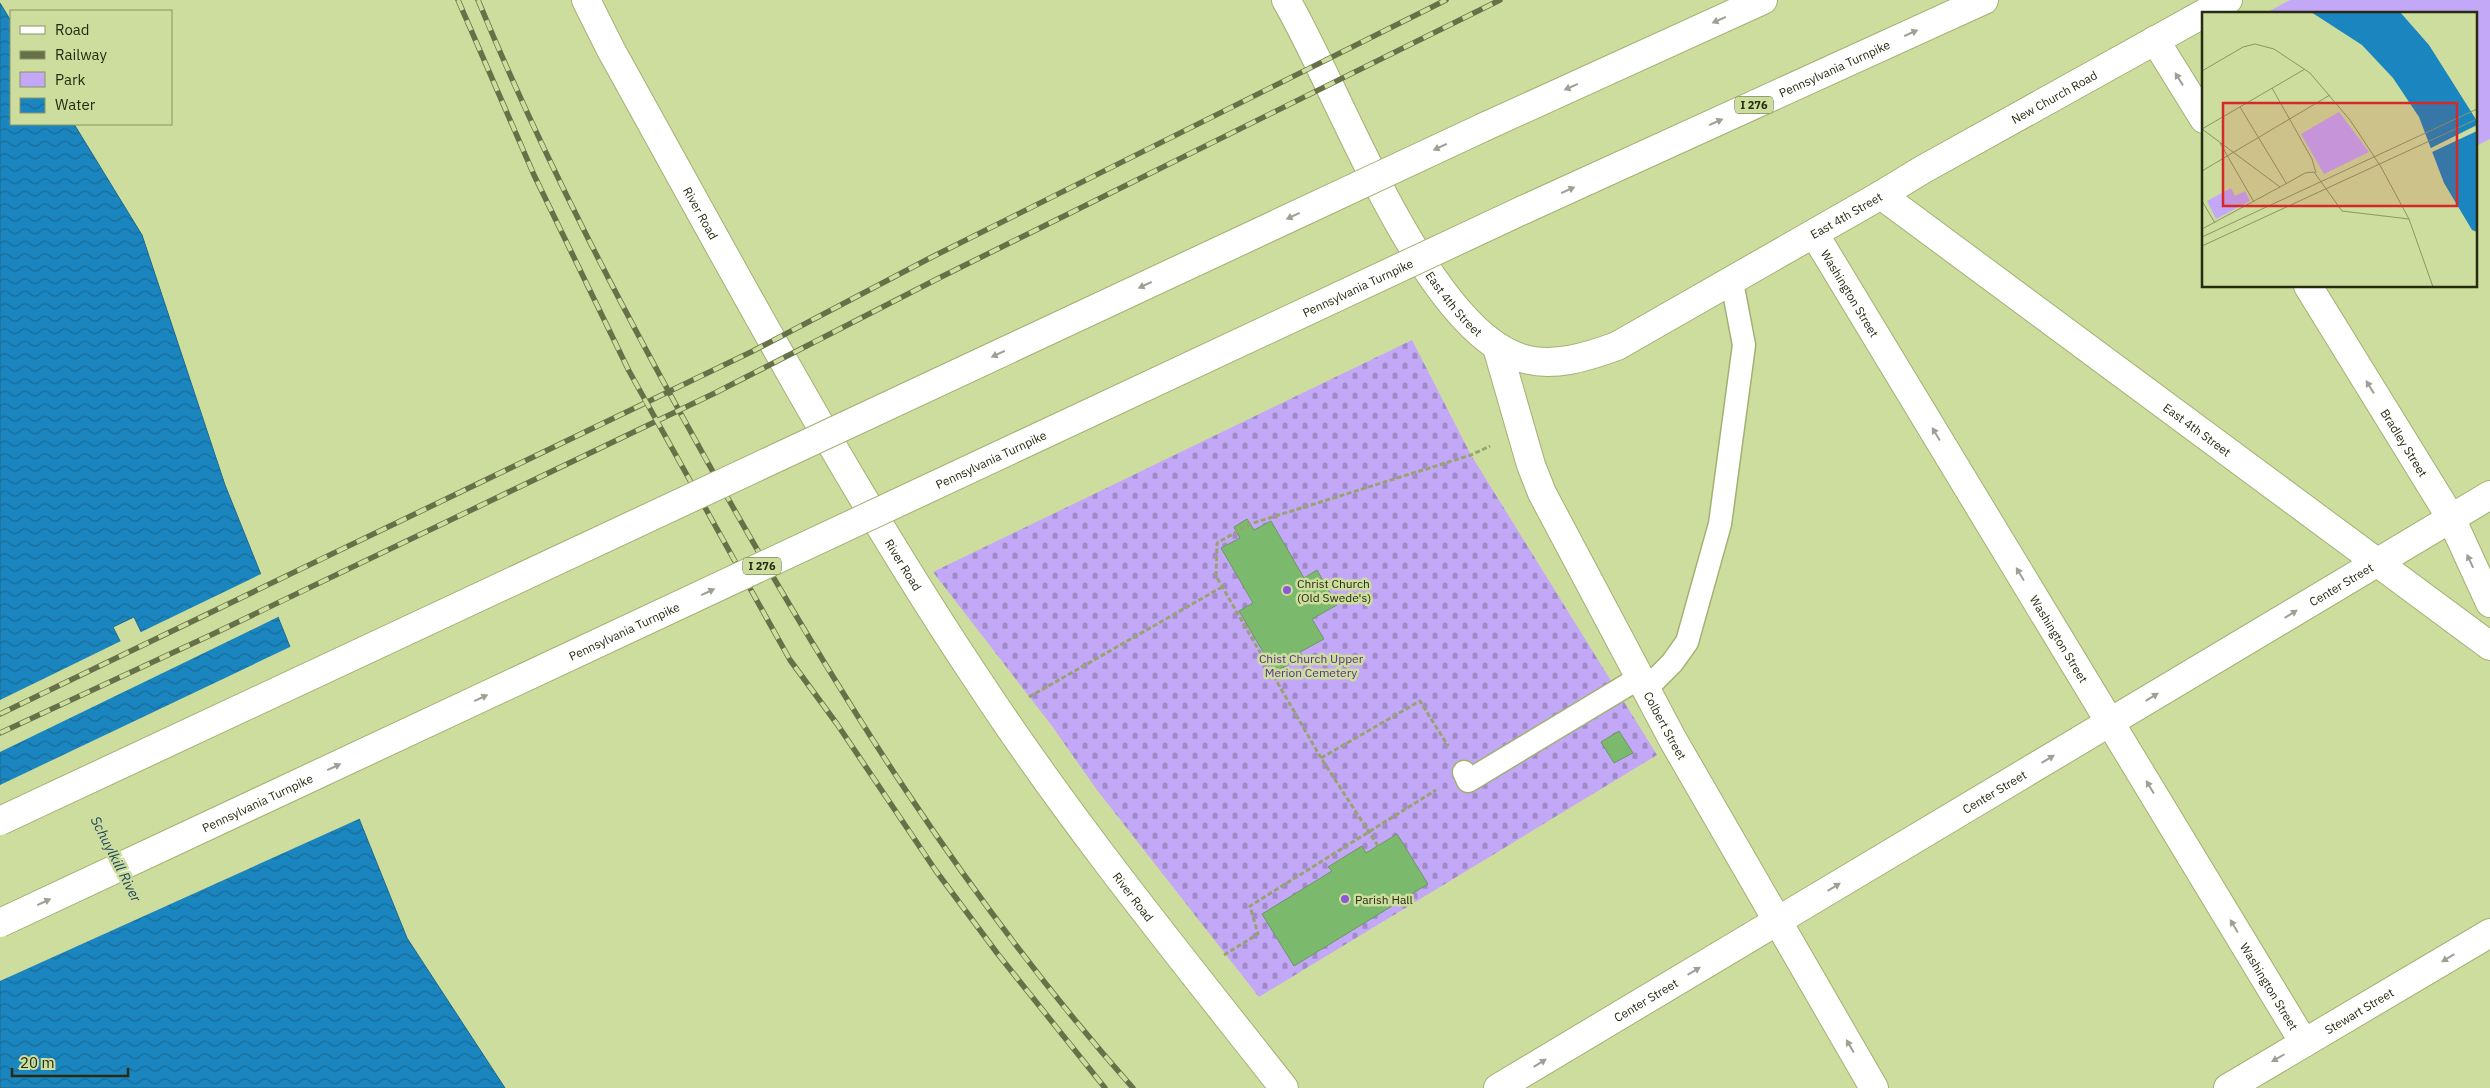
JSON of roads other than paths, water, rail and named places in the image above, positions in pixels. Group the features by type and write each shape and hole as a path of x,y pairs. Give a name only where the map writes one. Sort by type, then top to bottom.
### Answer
{"main road":[{"name":"River Road","path":"586,0 611,50 809,405 897,553 1048,784 1133,898 1284,1088"},
{"name":"East 4th Street","path":"1286,0 1408,238 1458,312 1474,330 1497,347 1521,358 1545,362 1568,361 1594,355 1648,330 1882,196 2490,646"},
{"path":"0,821 1484,127 1763,0"},
{"name":"Pennsylvania Turnpike","path":"0,923 1523,210 1984,0"},
{"name":"New Church Road","path":"2206,12 2228,0"},
{"name":"New Church Road","path":"1882,196 1922,170 2202,14"},
{"path":"2155,40 2202,116"},
{"name":"Washington Street","path":"1815,235 2304,1043"},
{"name":"Bradley Street","path":"2309,288 2451,518 2490,603"},
{"name":"Colbert Street","path":"1497,347 1521,432 1542,493 1642,683 1874,1088"},
{"name":"Center Street","path":"1498,1088 2490,495"},
{"name":"Stewart Street","path":"2228,1088 2490,933"}],"lane":[{"path":"1464,772 1468,781 1642,683 1672,663 1687,642 1720,524 1744,345 1732,282"}],"water":[{"name":"Schuylkill River","path":"0,3 10,19 10,125 75,125 142,235 225,485 407,938 505,1088 0,1088","holes":["134,617 156,663 136,673 113,627"]}],"railway":[{"path":"458,0 534,175 629,371 790,660 837,724 936,871 997,953 1105,1088"},
{"path":"478,0 559,180 618,297 712,470 806,632 906,791 959,868 1072,1017 1133,1088"},
{"path":"0,714 753,351 930,258 1446,0"},
{"path":"0,733 213,634 715,393 941,277 1500,0"}],"place":[{"name":"Christ Church (Old Swede's)","path":"1287,590"},
{"name":"Parish Hall","path":"1345,899"}],"park label":[{"name":"Chist Church Upper Merion Cemetery","path":"1311,665"}]}
